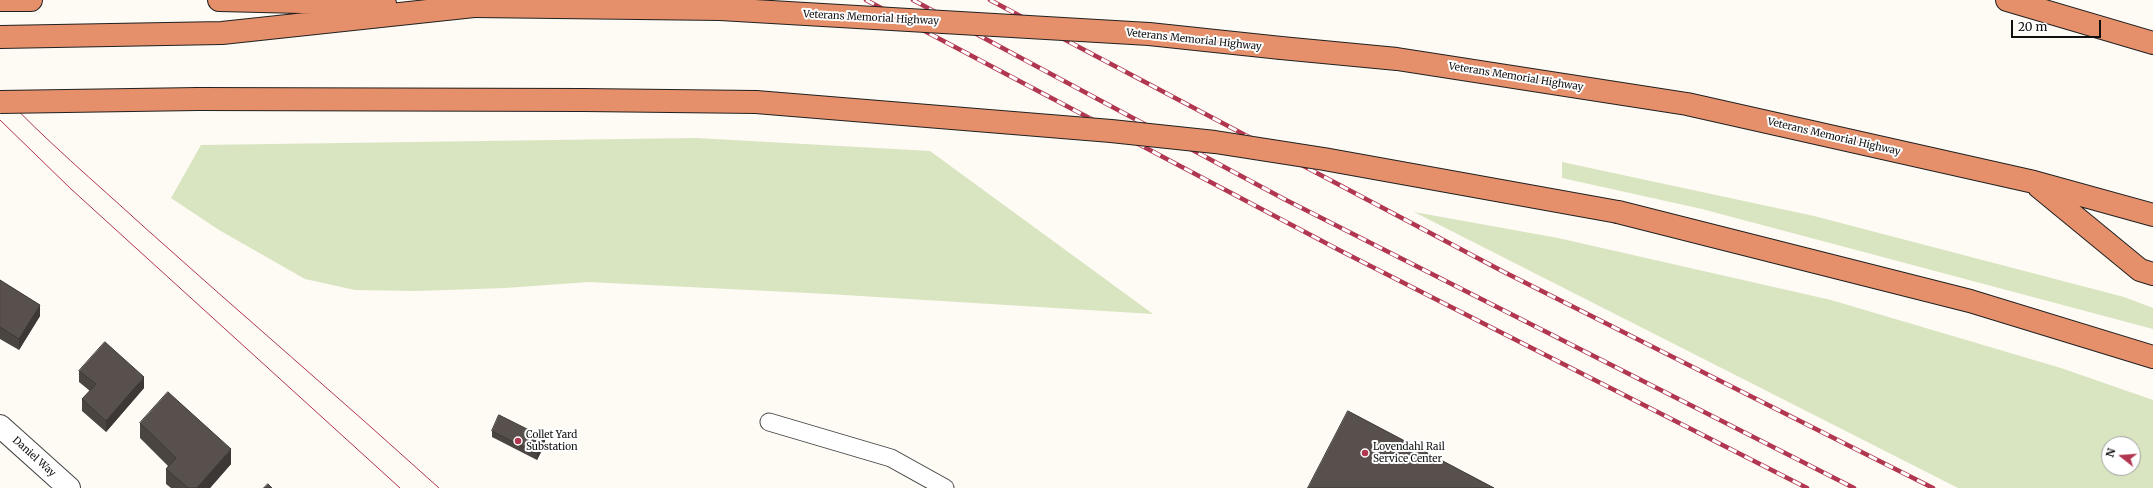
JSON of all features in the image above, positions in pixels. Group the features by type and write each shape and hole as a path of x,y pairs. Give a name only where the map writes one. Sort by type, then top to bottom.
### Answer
{"highway":[{"path":"0,0 31,0"},
{"name":"Veterans Memorial Highway","path":"218,0 728,10 1149,34 1397,59 1687,104 2034,182 2153,215"},
{"path":"2007,0 2153,43"},
{"path":"2011,0 2153,36"},
{"path":"1,37 222,33 474,6"},
{"path":"0,102 198,99 756,102 1111,130 1215,142 1324,158 1618,212 1970,301 2153,357"},
{"path":"2034,182 2140,270 2153,274"}],"street":[{"name":"Daniel Way","path":"0,426 69,488"}],"lane":[{"path":"769,422 892,458 945,488"}],"green space":[{"path":"696,138 930,151 1153,314 828,294 589,282 505,288 416,291 355,290 305,279 219,230 171,198 201,145"},
{"path":"1562,162 1814,216 2124,297 2153,308 2153,329 1702,209 1562,178"},
{"path":"1414,212 1558,238 1831,300 2061,368 2153,400 2153,488 1958,488"}],"building":[{"path":"0,280 40,305 19,339 0,327"},
{"path":"105,342 144,377 106,421 82,399 96,384 79,371"},
{"path":"168,392 231,449 197,488 188,488 166,469 176,458 140,423"},
{"path":"1348,411 1494,488 1308,488"},
{"name":"Collet Yard Substation","path":"499,415 545,438 537,454 492,431"},
{"path":"268,484 272,488 264,488"}],"tram line":[{"path":"0,92 52,144 439,488"},
{"path":"0,120 71,189 400,488"}],"railway":[{"path":"866,0 1339,250 1807,488"},
{"path":"913,0 1284,199 1854,488"},
{"path":"990,0 1502,271 1933,488"}],"place":[{"name":"Collet Yard Substation","path":"518,441"},
{"name":"Lovendahl Rail Service Center","path":"1365,453"}]}
